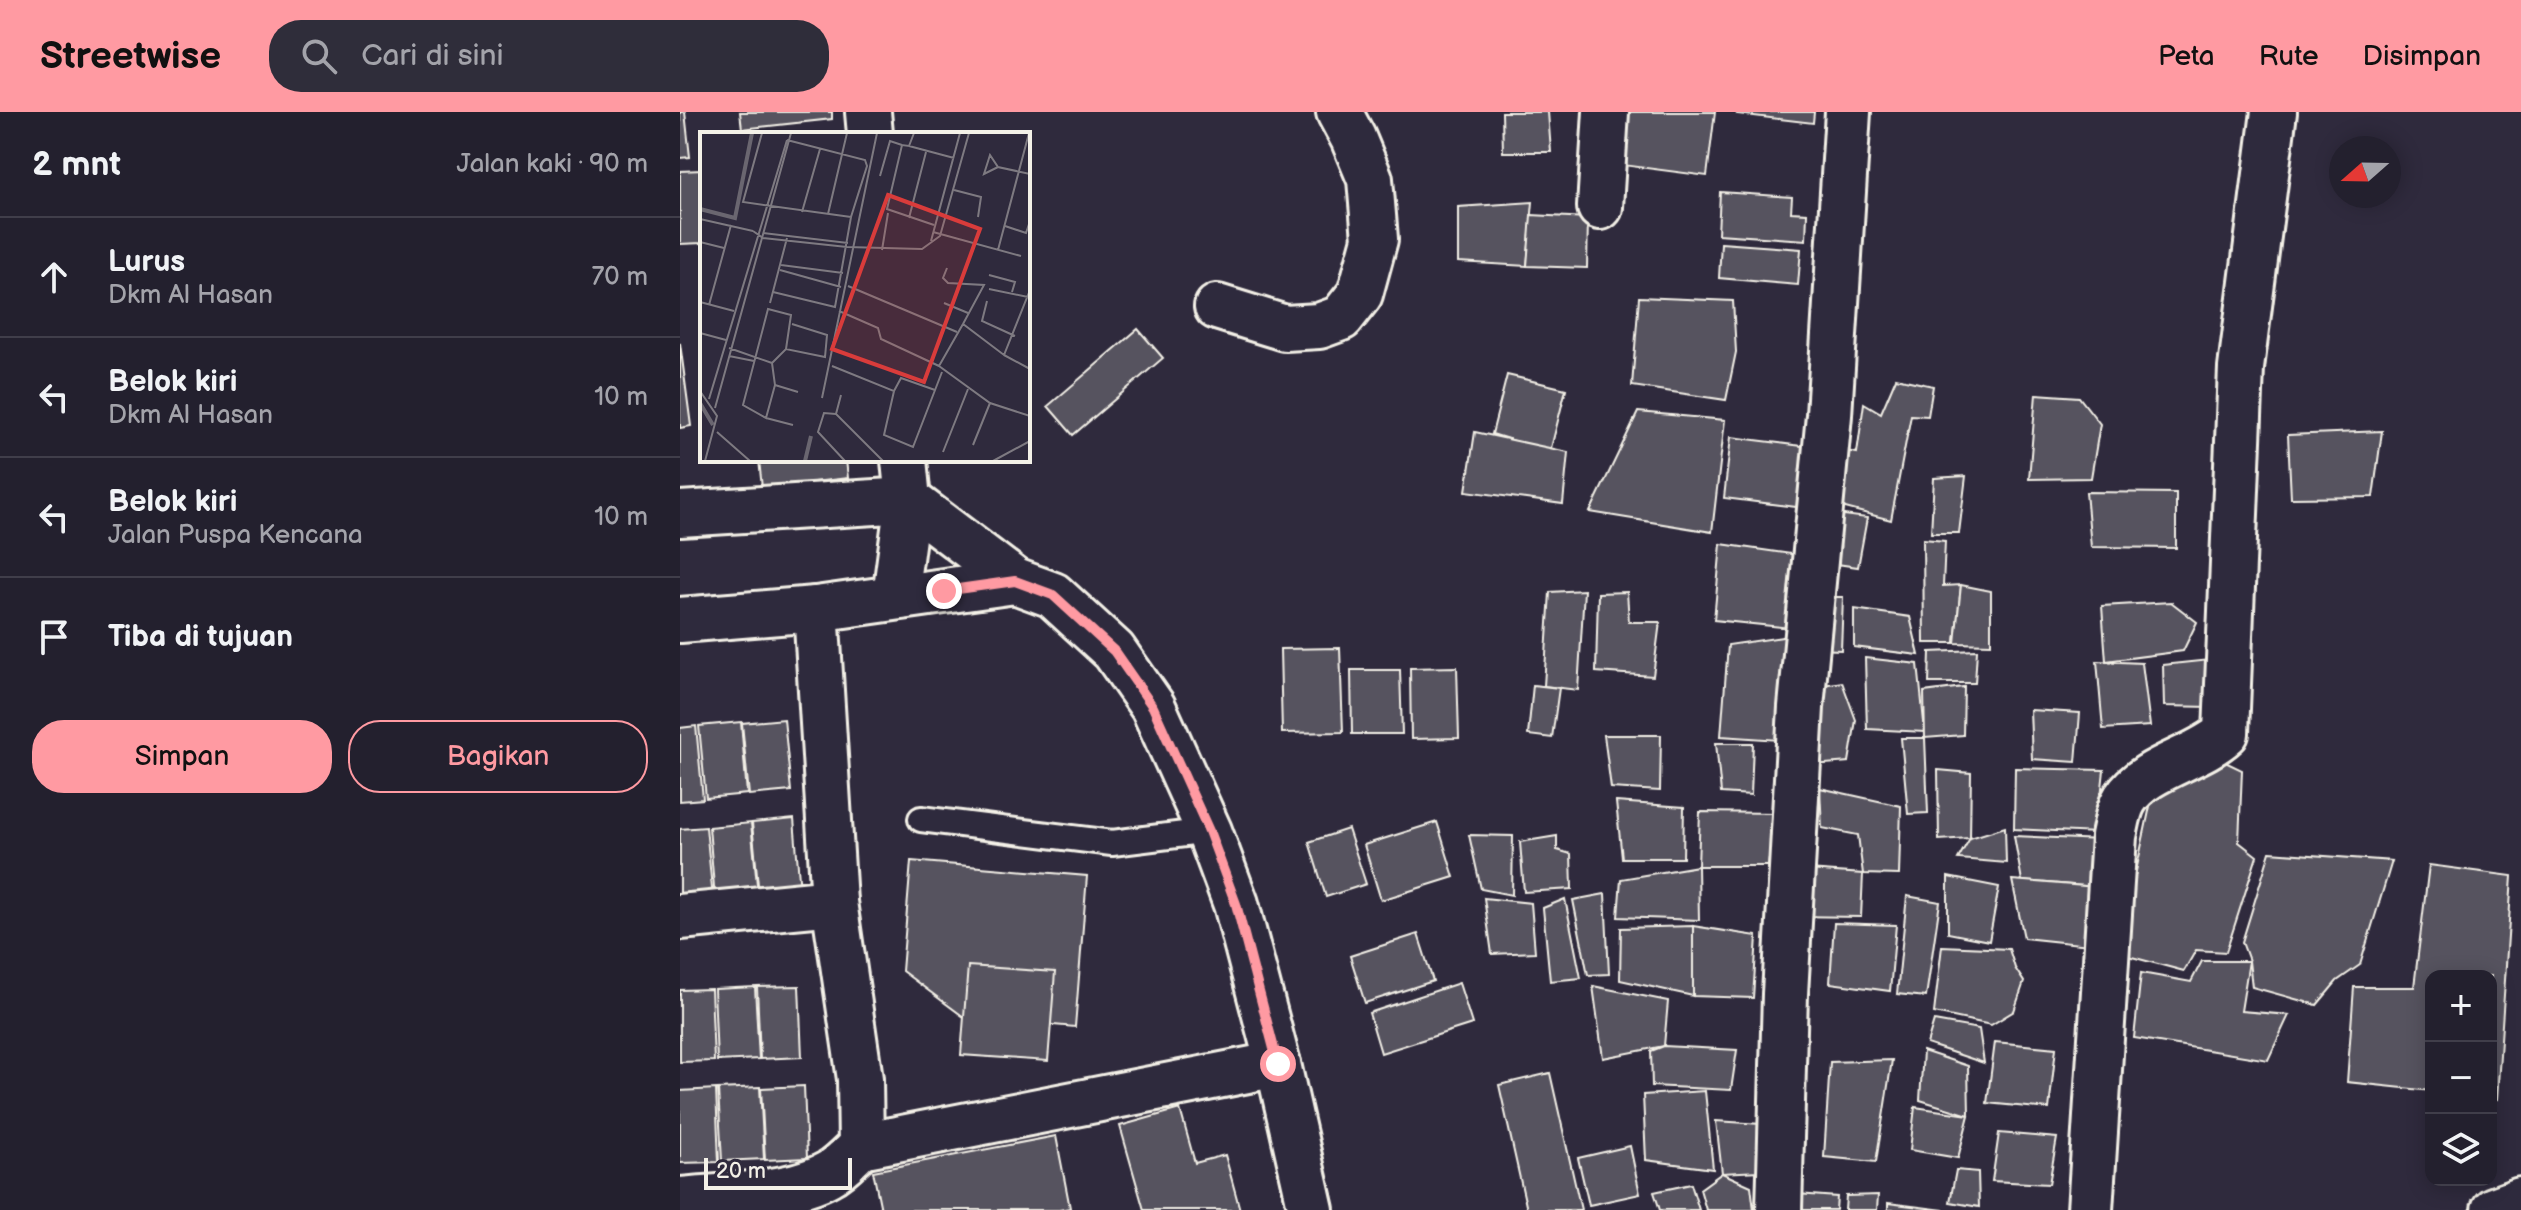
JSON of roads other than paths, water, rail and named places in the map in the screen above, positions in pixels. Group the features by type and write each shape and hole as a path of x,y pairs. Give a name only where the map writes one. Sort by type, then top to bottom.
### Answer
{"street":[{"path":"868,112 870,132"},
{"path":"1217,307 1285,328 1319,326 1341,318 1360,294 1375,239 1370,179 1339,112"},
{"path":"1600,207 1606,112"},
{"path":"1779,1210 1785,994 1801,707 1829,415 1848,112"},
{"path":"2090,1210 2114,836 2119,812 2126,797 2144,780 2216,743 2226,733 2241,368 2274,112"},
{"path":"680,514 906,480"},
{"path":"906,480 1015,581 1053,595 1114,651 1153,707 1209,831 1236,904 1278,1064 1311,1210"},
{"path":"895,596 906,480"},
{"path":"680,620 816,609 1015,581"},
{"path":"816,609 834,902 860,1079 861,1146"},
{"path":"680,917 834,902"},
{"path":"680,1200 763,1192 804,1183 829,1174 861,1146 1278,1064"},
{"path":"2494,1210 2521,1200"}],"lane":[{"path":"921,819 1112,843 1209,831"}]}
